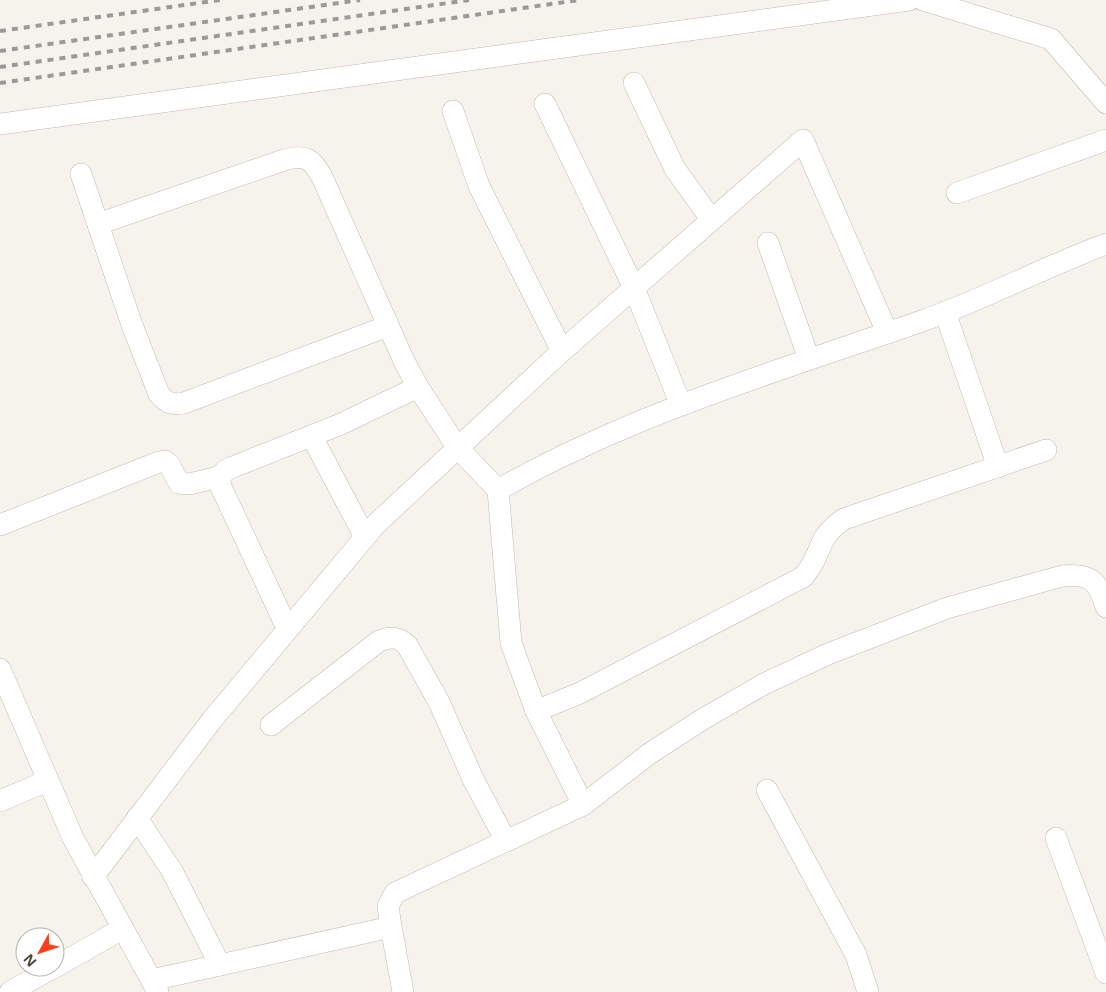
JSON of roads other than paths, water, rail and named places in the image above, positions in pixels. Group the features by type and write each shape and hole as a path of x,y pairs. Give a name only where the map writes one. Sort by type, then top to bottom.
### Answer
{"street":[{"path":"0,124 909,0"},
{"path":"923,0 1051,39 1106,103"},
{"path":"634,83 675,169 711,219"},
{"path":"545,104 634,288 681,405"},
{"path":"453,111 479,186 562,351"},
{"path":"93,877 212,720 365,537 457,447 562,351 803,140 887,332"},
{"path":"957,193 1106,140"},
{"path":"98,224 298,156 307,158 316,165 388,326 418,387 457,447 498,490 511,643 536,711 582,805"},
{"path":"81,174 132,325 159,394 166,402 174,405 388,326"},
{"path":"768,243 808,359"},
{"path":"498,490 533,470 681,405 945,312 1055,263 1106,244"},
{"path":"945,312 998,467"},
{"path":"0,525 159,462 165,461 169,464 179,483 189,484 219,477 225,470 233,466 370,412 418,387"},
{"path":"312,436 365,537"},
{"path":"536,711 580,693 803,577 813,566 823,538 830,528 844,519 1046,450"},
{"path":"219,477 221,486 287,628"},
{"path":"403,992 388,906 395,893 582,805 649,754 703,719 764,684 828,654 948,608 1062,576 1077,574 1091,578 1097,585 1106,605"},
{"path":"271,725 379,641 391,637 400,639 407,645 439,702 473,779 506,841"},
{"path":"0,669 47,781 93,877 155,986 220,965 391,927"},
{"path":"0,801 47,781"},
{"path":"767,790 856,955 868,992"},
{"path":"137,818 172,872 220,965"},
{"path":"1056,838 1106,973"},
{"path":"65,961 122,929"},
{"path":"10,992 37,977"}],"railway":[{"path":"0,31 220,0"},
{"path":"0,51 360,0"},
{"path":"0,67 469,0"},
{"path":"0,83 579,0"}]}
